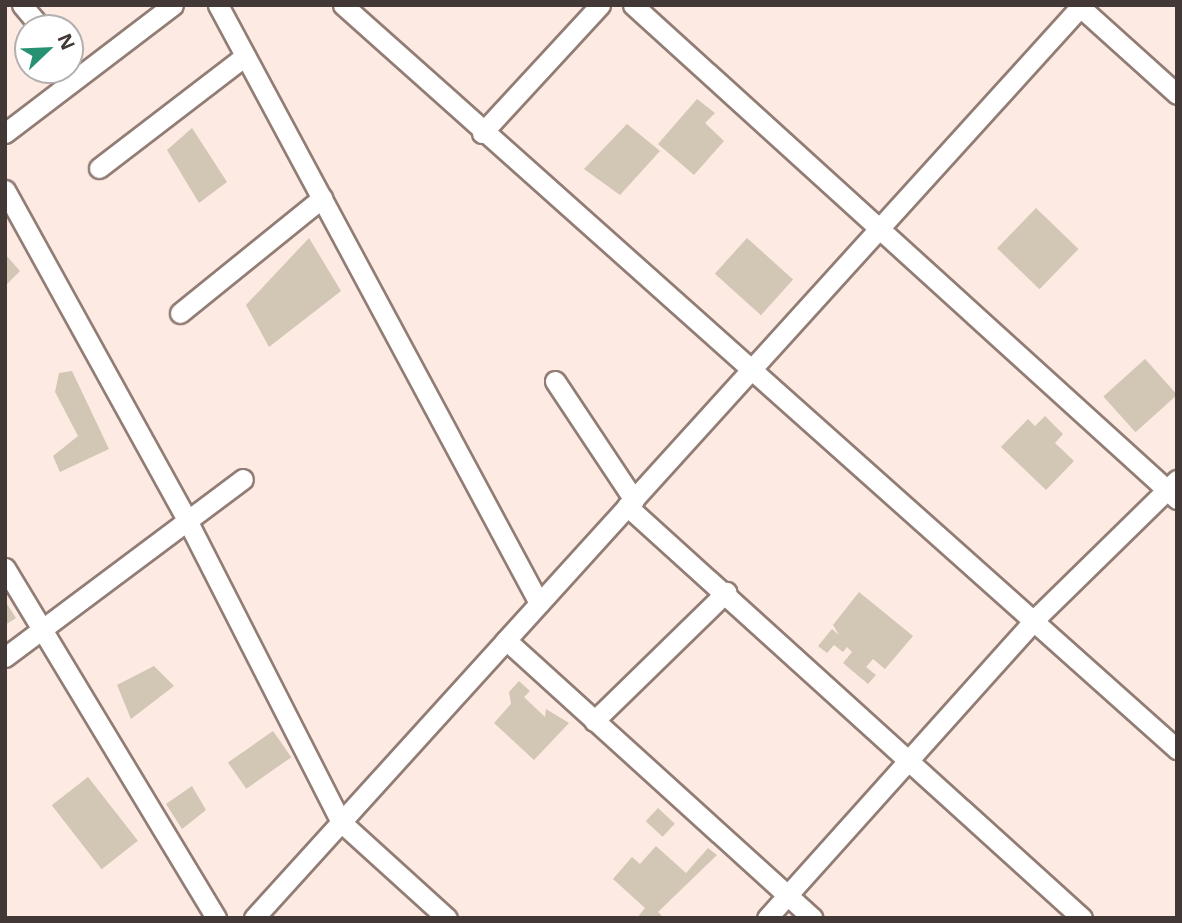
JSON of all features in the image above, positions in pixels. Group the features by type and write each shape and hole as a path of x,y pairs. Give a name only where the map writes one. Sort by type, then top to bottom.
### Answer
{"street":[{"path":"84,63 173,5"},
{"path":"218,5 539,603"},
{"path":"343,5 482,133 1035,619 1177,749"},
{"path":"482,133 600,5"},
{"path":"633,5 879,229 1174,490 1035,619 913,761 767,918"},
{"path":"254,918 1080,6 1177,94"},
{"path":"99,168 245,56"},
{"path":"5,133 59,84"},
{"path":"5,190 187,520 341,822 447,918"},
{"path":"180,313 323,198"},
{"path":"555,381 631,503 1082,918"},
{"path":"5,657 243,480"},
{"path":"5,568 40,631 216,918"},
{"path":"594,721 726,592"},
{"path":"506,640 813,918"}],"building":[{"path":"697,99 715,113 705,123 724,141 694,175 658,144"},
{"path":"627,124 660,151 620,195 584,169"},
{"path":"192,128 227,182 199,203 167,150"},
{"path":"1036,208 1078,249 1040,289 997,248"},
{"path":"309,238 341,291 269,347 246,305"},
{"path":"747,238 793,279 761,315 715,274"},
{"path":"5,254 20,271 5,286"},
{"path":"1145,359 1177,395 1136,432 1103,396"},
{"path":"72,371 109,449 60,472 53,456 78,436 55,392 59,373"},
{"path":"1045,416 1063,434 1055,443 1074,461 1046,490 1001,447 1028,419 1035,426"},
{"path":"859,592 913,636 885,669 873,659 866,667 876,675 868,684 843,663 852,652 847,647 843,652 834,645 827,653 818,646 832,629 839,635 833,625"},
{"path":"5,601 16,618 5,625"},
{"path":"154,666 174,686 131,719 117,685"},
{"path":"519,681 530,691 524,697 545,717 546,709 569,723 534,760 494,723 511,704 509,692"},
{"path":"273,731 291,757 246,789 228,763"},
{"path":"88,777 138,841 102,869 52,805"},
{"path":"192,786 206,810 182,829 166,804"},
{"path":"658,808 675,824 663,837 646,821"},
{"path":"656,846 686,873 708,848 717,855 658,912 664,918 637,918 645,908 613,879 632,857 640,864"}]}
